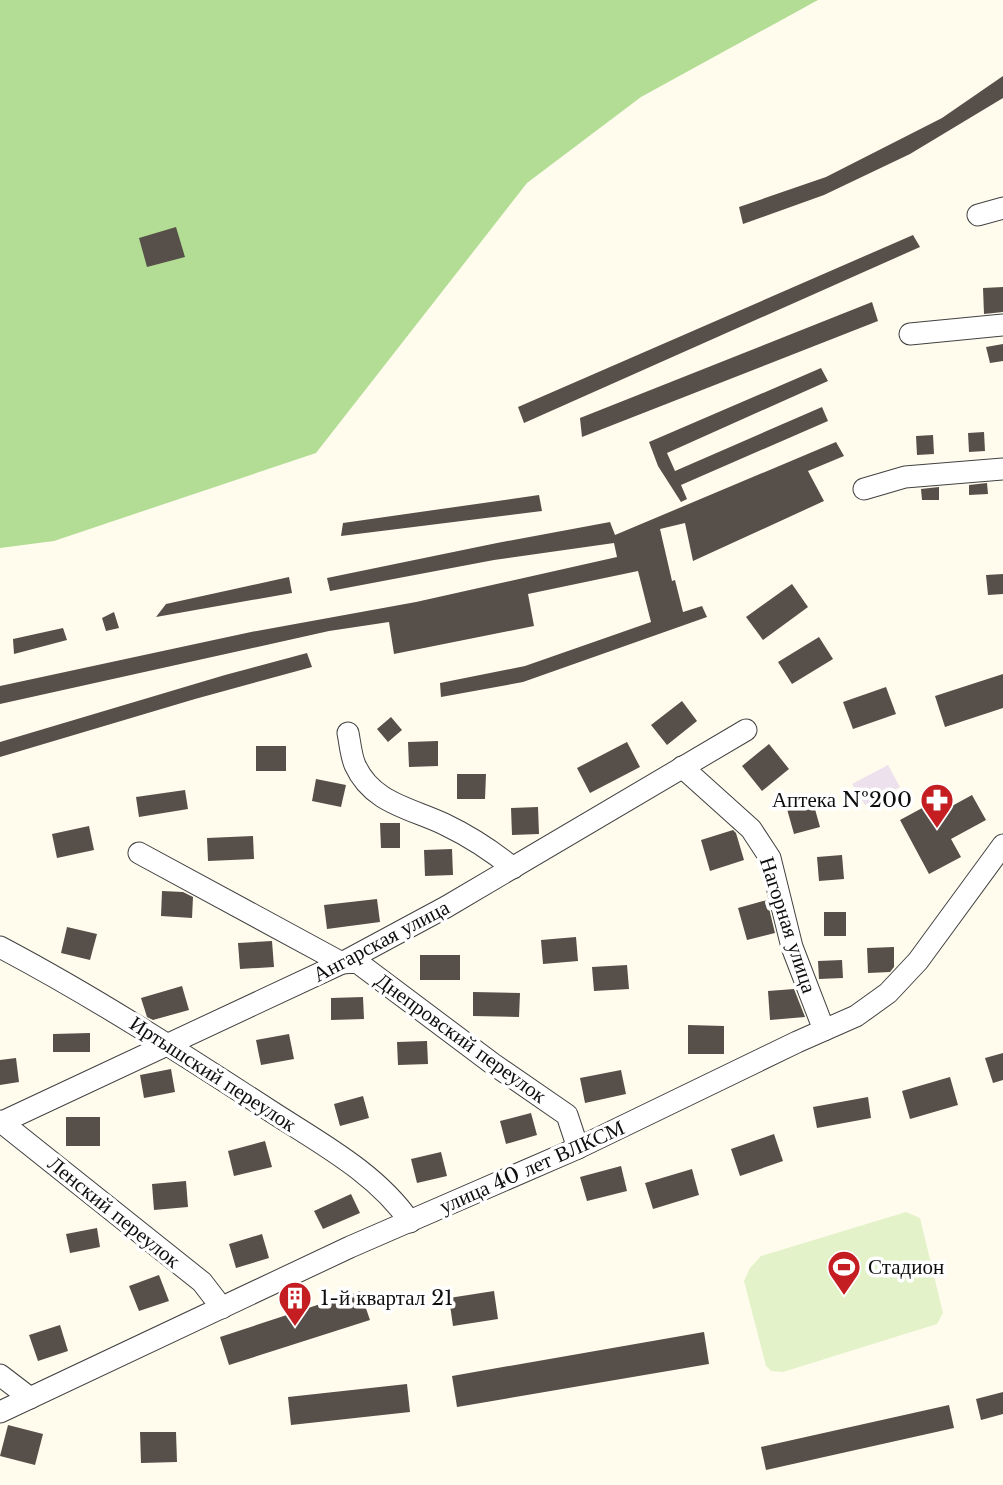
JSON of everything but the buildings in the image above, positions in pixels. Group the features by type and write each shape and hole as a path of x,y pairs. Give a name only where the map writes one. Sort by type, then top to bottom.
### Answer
{"street":[{"path":"978,215 1003,208"},
{"path":"909,334 1003,325"},
{"path":"864,489 905,477 1003,469"},
{"name":"Ангарская улица","path":"1,1122 342,963 446,907 746,730"},
{"path":"348,733 355,765 374,792 393,805 443,823 483,844 513,868"},
{"name":"Нагорная улица","path":"682,768 751,830 770,858 792,947 824,1030"},
{"name":"улица 40 лет ВЛКСМ","path":"0,1412 350,1247 578,1148 856,1016 888,993 918,961 1003,845"},
{"name":"Днепровский переулок","path":"139,853 342,963 357,962 493,1064 567,1115 578,1148"},
{"name":"Иртышский переулок","path":"0,947 70,984 169,1045 342,1158 396,1202 410,1222"},
{"name":"Ленский переулок","path":"1,1122 202,1282 222,1308"},
{"path":"0,1375 30,1398"}],"shaded area":[{"path":"888,765 900,787 865,805 852,784"}],"green space":[{"path":"0,0 818,0 641,97 527,183 316,453 54,541 0,548"},
{"name":"Стадион","path":"906,1212 920,1218 943,1313 937,1324 783,1372 771,1371 766,1366 744,1281 750,1268 761,1256"}],"place":[{"name":"Аптека №200","path":"937,830"},
{"name":"Стадион","path":"844,1297"},
{"name":"1-й квартал 21","path":"295,1328"}]}
